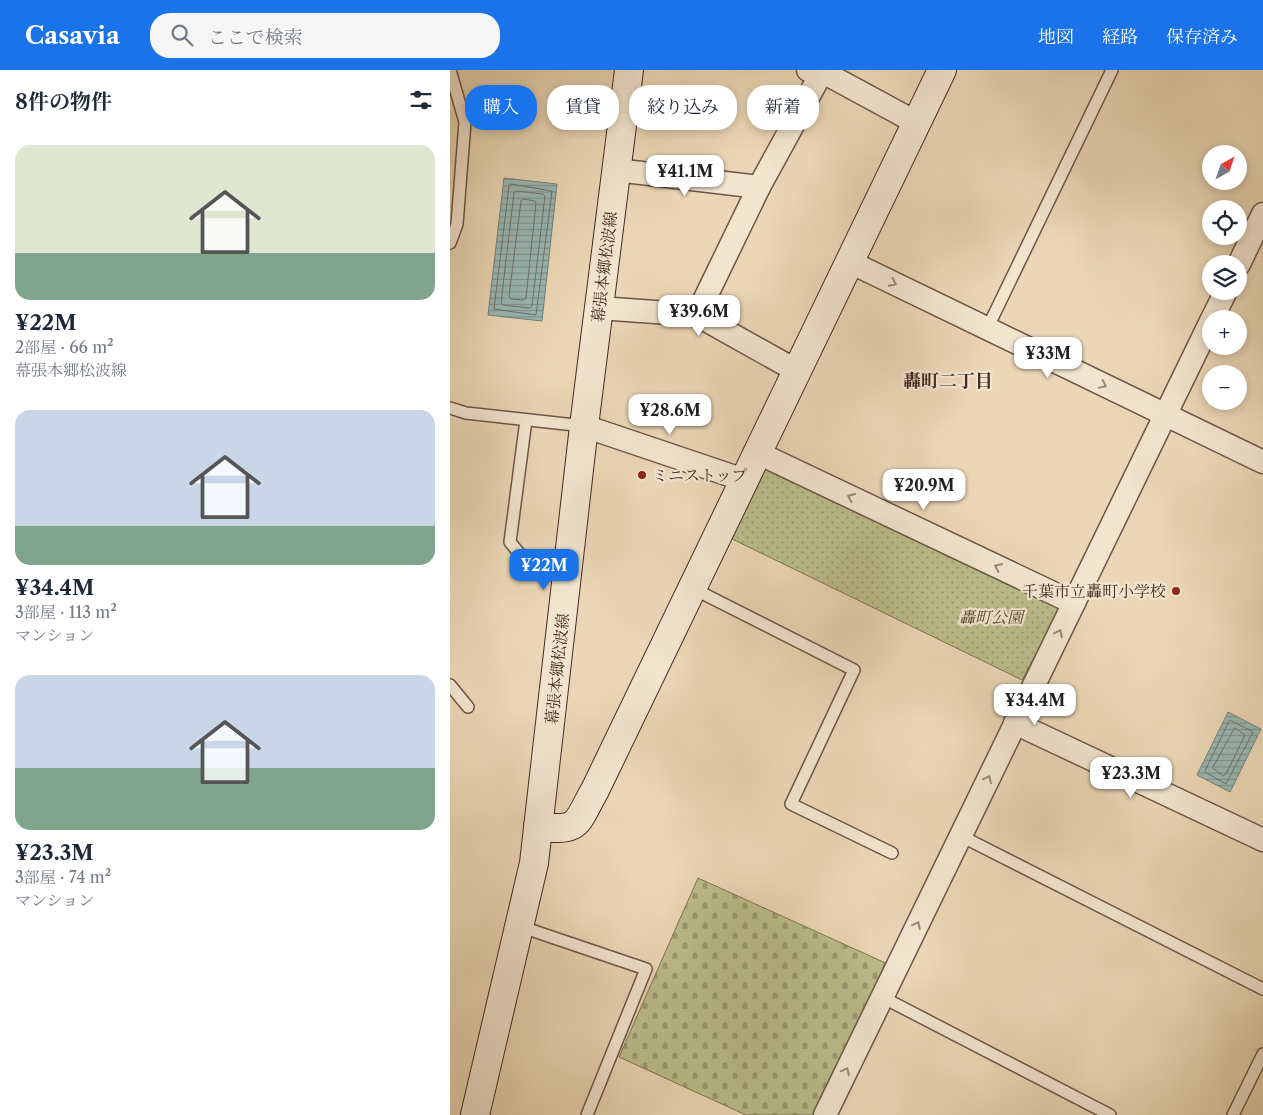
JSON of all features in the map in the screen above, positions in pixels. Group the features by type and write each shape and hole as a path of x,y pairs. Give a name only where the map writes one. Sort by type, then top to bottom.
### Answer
{"street":[{"name":"幕張本郷松波線","path":"475,1115 534,863 584,426 629,70"},
{"path":"538,827 565,829 576,824 595,790 942,70"},
{"path":"697,315 818,71 917,123"},
{"path":"616,170 759,188"},
{"path":"1243,255 1263,214"},
{"path":"850,262 1263,462"},
{"path":"599,308 697,315 797,371"},
{"path":"825,1115 1202,340"},
{"path":"584,426 744,480"},
{"path":"758,453 1074,603"},
{"path":"1015,723 1263,840"}],"lane":[{"path":"450,70 465,122 457,224 450,243"},
{"path":"987,329 1112,70"},
{"path":"450,408 466,413 584,426"},
{"path":"526,420 510,542 531,568"},
{"path":"692,588 854,670 790,804 892,853"},
{"path":"450,685 468,707"},
{"path":"961,836 1263,989"},
{"path":"519,926 646,968 587,1115"},
{"path":"882,997 1110,1115"},
{"path":"1233,1115 1263,1054"}],"green space":[{"name":"轟町公園","path":"760,464 1057,601 1059,611 1022,680 726,536"},
{"path":"698,878 890,965 815,1115 746,1115 619,1057"}],"water":[{"path":"504,178 557,184 542,321 488,315"},
{"path":"1228,712 1261,729 1230,792 1197,775"}],"place":[{"name":"ミニストップ","path":"642,475"},
{"name":"千葉市立轟町小学校","path":"1176,591"}],"district":[{"name":"轟町二丁目","path":"948,381"}]}
